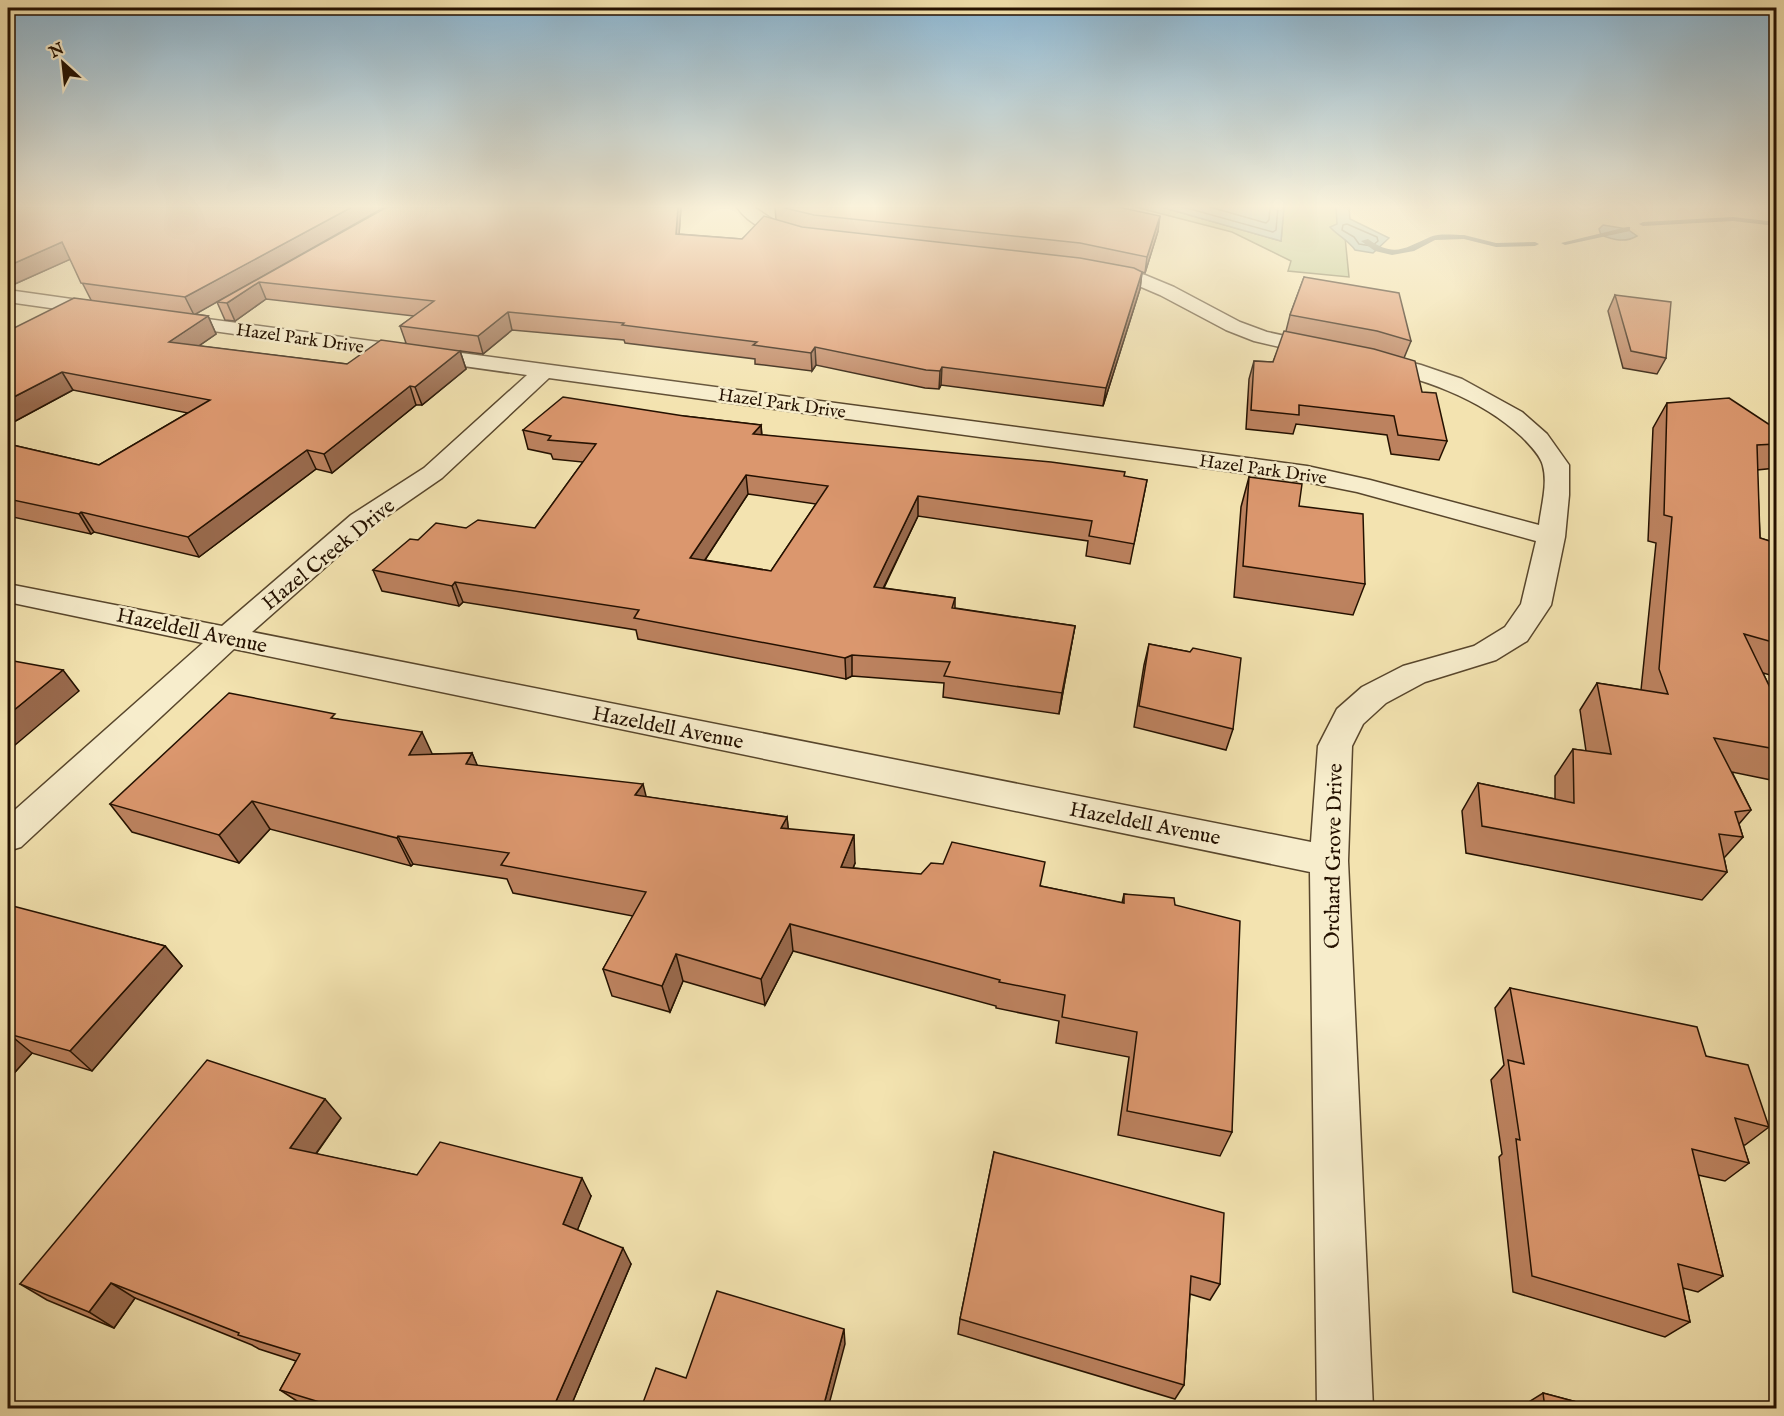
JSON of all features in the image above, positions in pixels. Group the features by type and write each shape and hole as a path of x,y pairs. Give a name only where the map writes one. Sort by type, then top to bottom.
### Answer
{"street":[{"name":"Orchard Grove Drive","path":"1108,273 1138,279 1174,294 1233,326 1261,337 1413,370 1485,399 1514,417 1538,439 1556,465 1556,495 1551,537 1536,605 1516,634 1485,653 1414,674 1374,695 1349,717 1335,746 1329,861 1345,1408"},
{"path":"8,296 126,313"},
{"path":"197,324 228,306"},
{"name":"Hazel Park Drive","path":"150,317 1307,474 1361,485 1551,537"},
{"name":"Hazel Creek Drive","path":"8,837 227,638 361,521 433,473 544,371"},
{"name":"Hazeldell Avenue","path":"8,593 1329,861"}],"green space":[{"path":"1309,273 1349,273 1349,277"}],"building":[{"path":"76,273 229,273 185,297 81,283"},
{"path":"269,273 1142,273 1106,388 942,367 940,371 926,370 815,347 811,353 753,345 757,342 622,325 624,323 508,312 478,336 400,326 434,301 259,282 227,303 217,302"},
{"path":"1304,277 1399,293 1411,341 1377,331 1290,315"},
{"path":"1615,295 1671,302 1666,358 1631,351"},
{"path":"74,298 208,316 169,342 347,364 381,340 460,351 415,387 410,386 324,454 307,450 188,537 81,512 79,514 8,499 8,444 99,465 210,400 62,372 8,400 8,331"},
{"path":"1284,331 1374,349 1415,361 1422,392 1436,393 1447,441 1398,435 1394,416 1299,405 1299,415 1251,410 1254,361 1273,362"},
{"path":"563,397 684,416 761,425 753,434 1051,462 1125,472 1124,476 1147,480 1134,544 1089,536 1092,521 918,496 874,587 955,598 952,608 1075,626 1062,693 944,676 950,662 852,655 845,658 634,618 639,610 455,582 452,586 373,570 410,539 418,540 436,523 466,528 478,520 535,528 596,444 548,440 551,436 523,430","holes":["746,475 828,486 771,571 690,558"]},
{"path":"1729,398 1776,429 1776,444 1757,445 1760,538 1776,543 1776,643 1744,634 1776,700 1776,749 1714,738 1751,810 1735,812 1743,837 1719,834 1727,872 1482,826 1478,783 1574,803 1573,749 1611,754 1597,683 1668,694 1659,669 1672,517 1664,515 1667,403"},
{"path":"1249,477 1302,484 1299,506 1363,514 1365,584 1243,566"},
{"path":"1149,644 1190,652 1193,648 1241,658 1233,729 1139,706"},
{"path":"8,660 63,670 8,715"},
{"path":"229,693 335,714 331,718 422,732 409,755 472,753 466,764 643,784 635,795 787,817 781,828 854,835 841,867 921,874 931,863 943,864 952,842 1045,862 1040,886 1124,903 1124,894 1174,898 1175,905 1240,921 1232,1132 1127,1111 1137,1032 1062,1017 1065,995 999,982 1000,980 790,924 761,979 676,954 662,986 603,969 646,892 501,865 509,853 398,836 397,838 252,801 219,835 110,804"},
{"path":"9,905 165,946 70,1051 8,1035"},
{"path":"1510,988 1697,1027 1706,1056 1748,1065 1769,1127 1735,1118 1749,1163 1692,1149 1723,1276 1678,1264 1690,1322 1532,1276 1516,1139 1520,1140 1508,1060 1524,1064"},
{"path":"207,1060 325,1099 290,1148 417,1175 440,1142 582,1178 563,1224 623,1248 553,1408 339,1408 280,1390 300,1354 238,1335 239,1333 111,1283 89,1312 20,1284"},
{"path":"994,1152 1224,1213 1220,1284 1191,1276 1184,1385 960,1319"},
{"path":"717,1291 844,1329 823,1408 641,1408 656,1368 686,1378"},
{"path":"1543,1393 1599,1408 1545,1408"}]}
